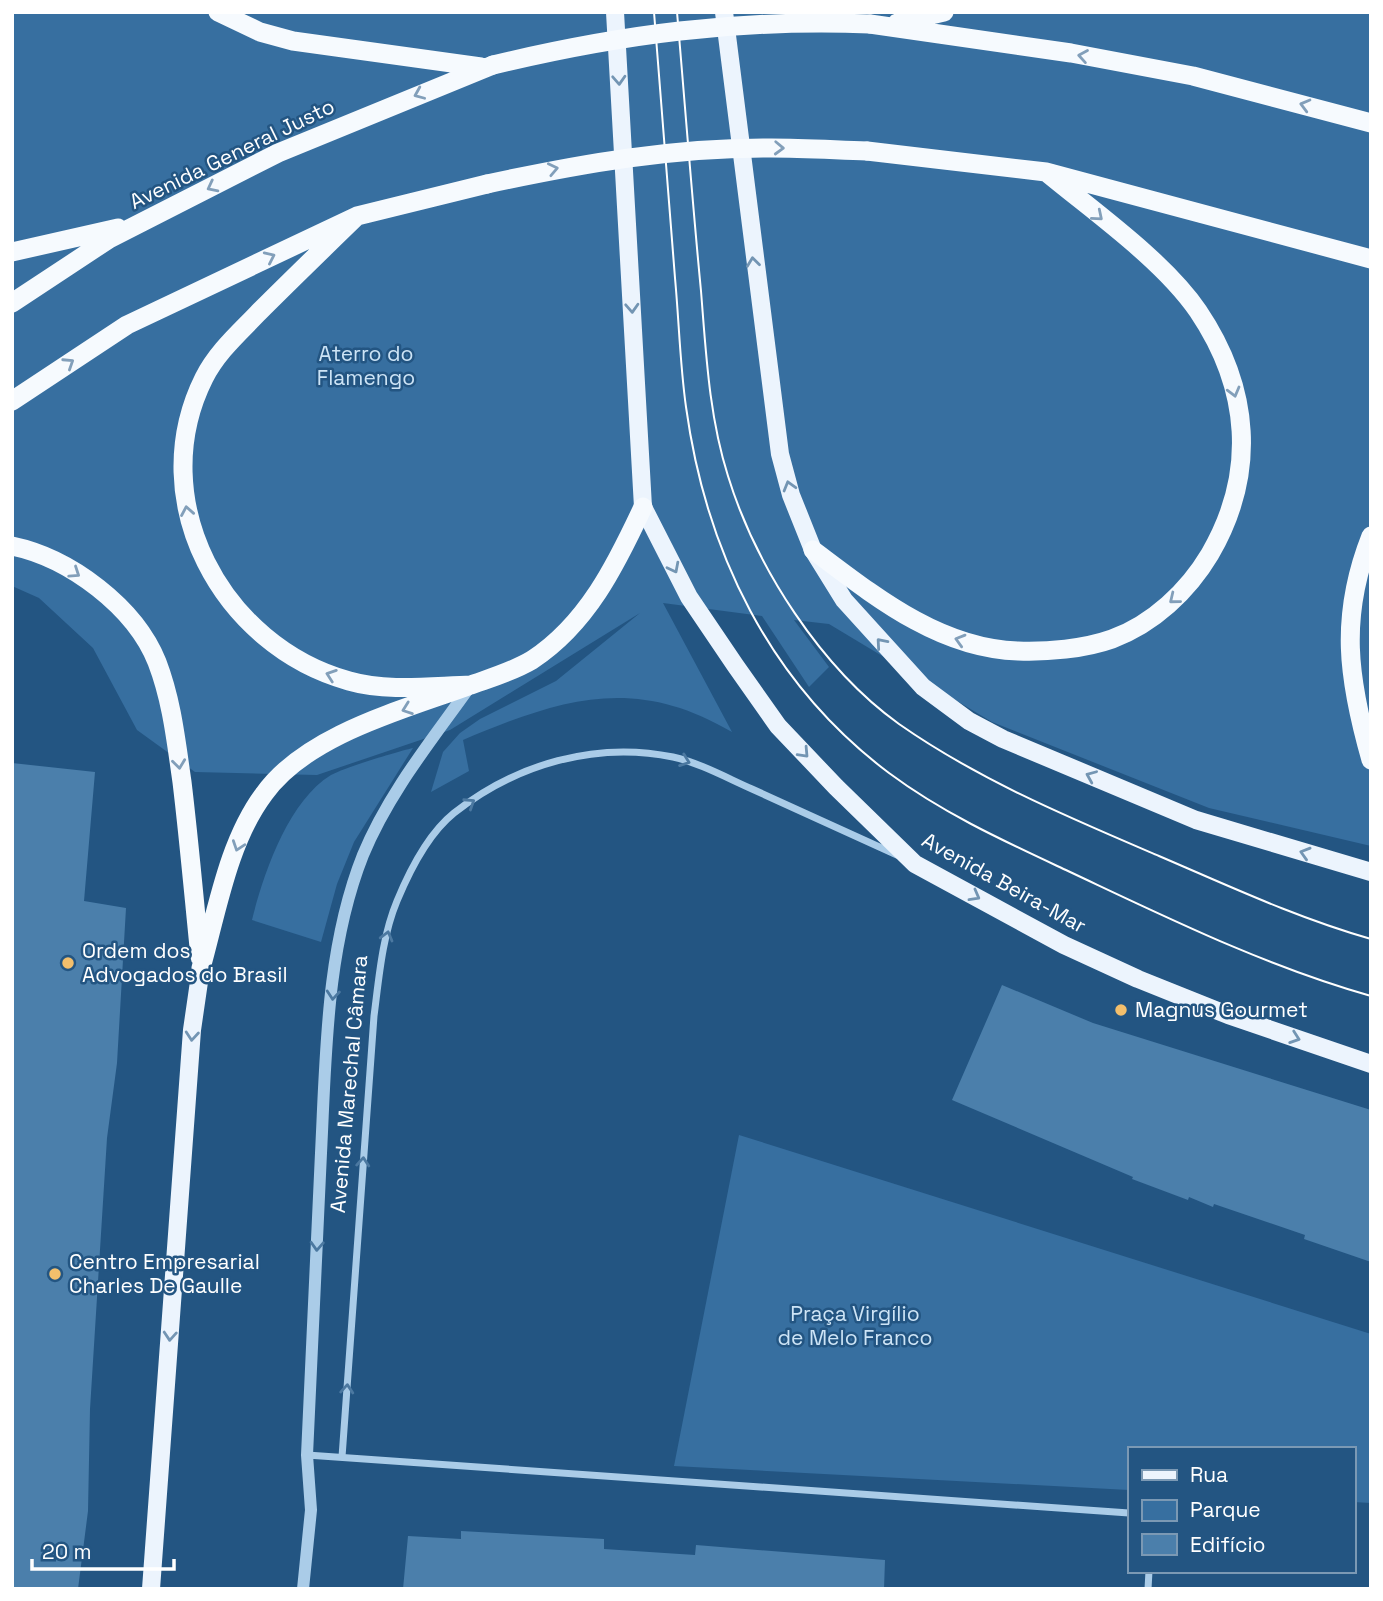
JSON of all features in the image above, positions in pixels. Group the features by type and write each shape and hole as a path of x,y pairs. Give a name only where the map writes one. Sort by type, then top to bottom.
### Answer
{"highway":[{"path":"218,12 260,32 293,41 487,66 576,45 668,30 787,21 878,25 1193,76 1371,123"},
{"path":"878,25 944,12"},
{"name":"Avenida General Justo","path":"12,303 109,239 278,153 487,66"},
{"path":"12,401 127,325 357,216 575,165 672,153 769,148 867,151 1046,172 1371,259"},
{"path":"813,550 910,618 949,636 1016,651 1070,648 1112,639 1157,612 1184,591 1202,567 1222,533 1236,500 1241,474 1239,416 1234,389 1218,347 1197,310 1174,282 1046,172"},
{"path":"357,216 223,349 205,377 192,405 185,436 183,479 192,535 210,571 232,603 255,628 292,656 321,672 351,682 386,687 471,685"},
{"path":"12,252 143,222"},
{"path":"201,968 243,831 273,782 305,754 339,736 503,675 532,659 565,633 601,589 618,561 643,507"},
{"path":"1371,536 1356,584 1350,616 1350,652 1352,692 1371,760"},
{"path":"12,546 61,563 90,583 139,631 156,660 173,716 201,968"}],"main road":[{"path":"615,12 643,507"},
{"path":"723,12 764,354 780,454 791,495 813,550 844,600 923,687 969,720 1003,739 1196,820 1371,872"},
{"name":"Avenida Beira-Mar","path":"643,507 689,597 778,726 915,864 1064,945 1138,979 1228,1015 1371,1064"},
{"path":"151,1589 192,1030 201,968"}],"street":[{"name":"Avenida Marechal Câmara","path":"303,1589 311,1510 307,1455 325,1075 335,970 347,903 364,853 393,795 471,685"},
{"name":"Avenida Marechal Câmara","path":"342,1457 374,1016 384,947 396,903 423,851 452,814 500,783 561,758 609,751 639,752 675,757 715,773 915,864"},
{"path":"307,1455 1128,1513"}],"green space":[{"name":"Aterro do Flamengo","path":"12,12 1371,12 1371,846 1209,808 992,722 829,624 794,620 829,667 809,687 762,616 663,603 732,732 696,714 662,703 629,698 565,704 532,713 463,740 469,771 431,792 443,752 460,733 480,719 556,681 640,613 450,730 317,775 195,772 137,730 93,648 39,598 12,586"},
{"path":"413,748 354,842 337,884 321,942 252,920 270,861 280,840 302,802 316,787 338,772"},
{"name":"Praça Virgílio de Melo Franco","path":"739,1135 1371,1334 1371,1503 1355,1502 1355,1447 1128,1447 1128,1490 674,1466"}],"building":[{"name":"Centro Empresarial Charles De Gaulle","path":"12,763 95,772 84,901 126,908 117,1063 107,1138 90,1409 88,1511 78,1589 12,1589"},
{"path":"1002,985 1093,1023 1371,1110 1371,1262 1304,1239 1305,1235 1214,1204 1213,1207 1189,1197 1188,1200 1132,1179 1133,1177 952,1100"},
{"path":"461,1531 604,1539 604,1549 695,1555 696,1545 885,1560 884,1589 403,1589 408,1536 461,1539"}],"tram line":[{"path":"654,12 682,375 696,461 709,513 728,563 750,611 778,656 810,699 847,738 889,773 953,814 1217,940 1293,970 1371,996"},
{"path":"677,12 707,361 716,430 728,476 756,545 774,580 818,645 870,701 899,724 961,763 1059,812 1237,890 1371,939"}],"place":[{"name":"Ordem dos Advogados do Brasil","path":"68,963"},
{"name":"Magnus Gourmet","path":"1121,1010"},
{"name":"Centro Empresarial Charles De Gaulle","path":"55,1274"}]}
